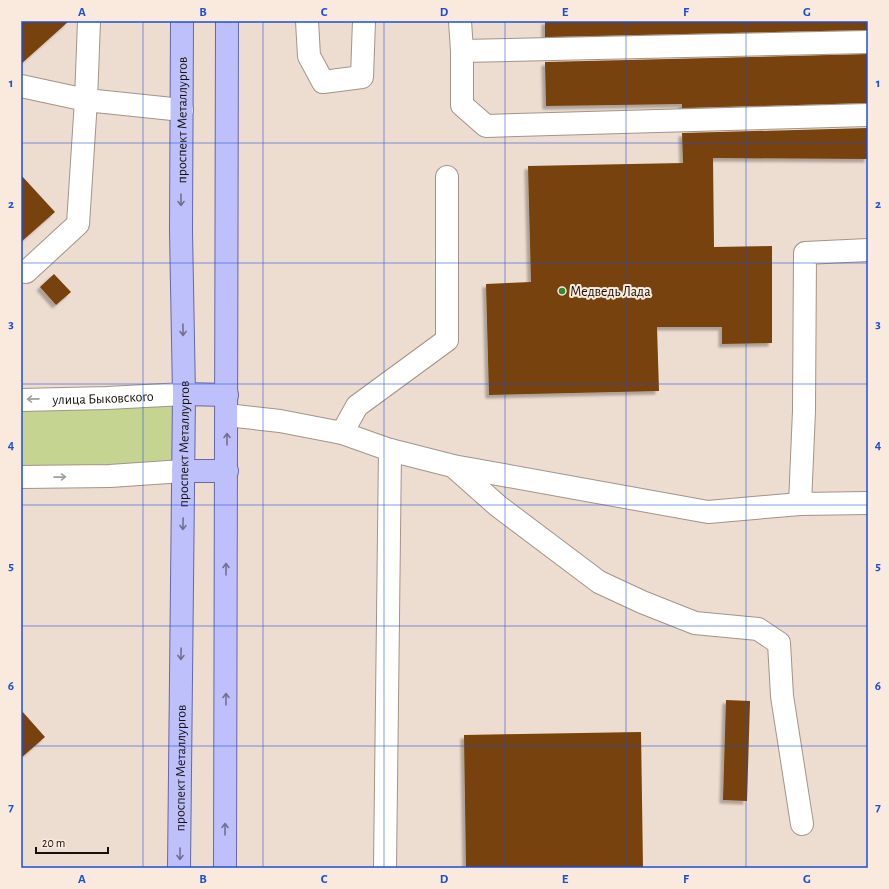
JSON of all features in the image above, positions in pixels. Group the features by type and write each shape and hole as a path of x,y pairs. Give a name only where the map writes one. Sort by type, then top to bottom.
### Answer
{"main road":[{"name":"проспект Металлургов","path":"179,868 184,394 181,231 182,21"},
{"path":"225,868 227,21"},
{"path":"184,394 227,405"},
{"path":"183,471 227,471"}],"street":[{"path":"23,272 78,224 86,100 89,21"},
{"path":"307,21 309,56 324,82 362,77 364,21"},
{"path":"460,21 462,51 462,105 486,126 868,115"},
{"path":"462,51 868,42"},
{"path":"21,86 86,100 182,110"},
{"path":"342,433 357,406 447,340 447,177"},
{"path":"800,504 804,411 805,253 868,250"},
{"name":"улица Быковского","path":"21,400 184,394"},
{"path":"227,405 280,421 342,433 390,450 453,466 708,512 800,504 868,503"},
{"path":"385,868 390,450"},
{"path":"453,466 498,506 599,582 642,602 695,623 758,628 779,643 782,696 802,824"},
{"path":"21,477 110,476 183,471"}],"green space":[{"path":"184,394 183,471 21,477 21,400"}],"building":[{"path":"21,21 69,21 21,64"},
{"path":"545,21 868,21 868,30 545,37"},
{"path":"868,54 868,103 682,108 682,104 546,106 545,62"},
{"path":"868,128 868,159 713,158 714,247 772,246 772,343 722,344 722,327 657,327 659,391 489,395 486,284 531,282 528,166 683,163 682,133"},
{"path":"21,175 55,212 21,242"},
{"path":"54,274 71,292 56,305 40,287"},
{"path":"726,700 750,701 747,801 723,800"},
{"path":"21,710 45,737 21,758"},
{"path":"641,732 643,868 466,868 464,735"}],"place":[{"name":"Медведь Лада","path":"562,291"}]}
